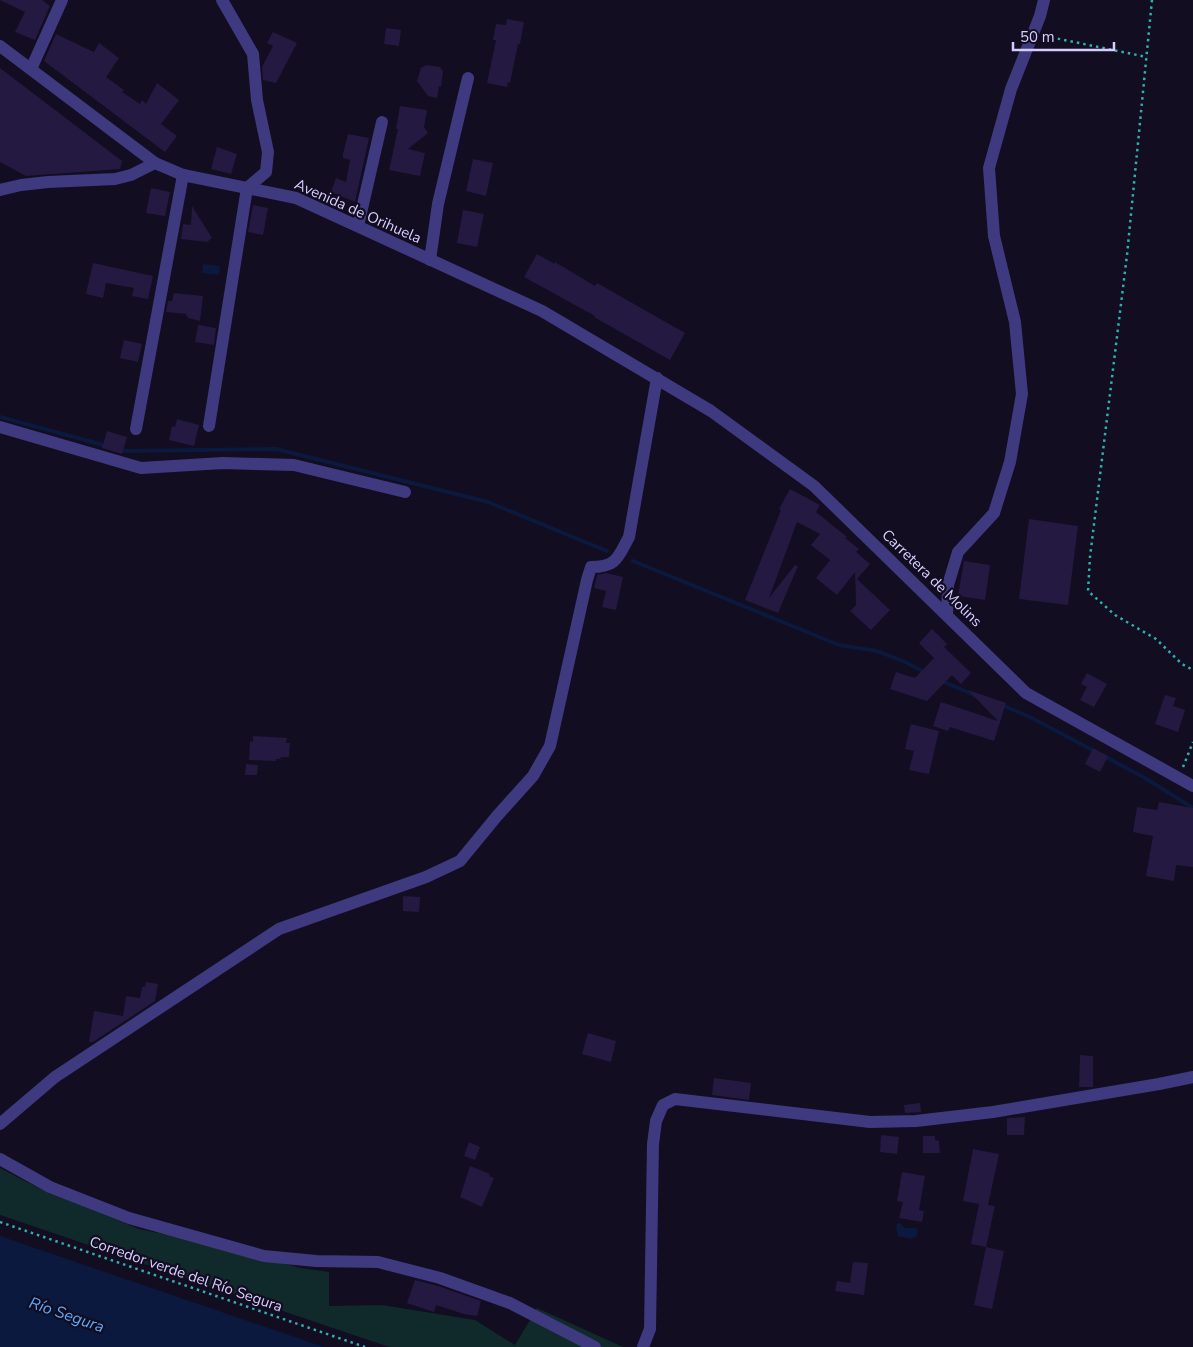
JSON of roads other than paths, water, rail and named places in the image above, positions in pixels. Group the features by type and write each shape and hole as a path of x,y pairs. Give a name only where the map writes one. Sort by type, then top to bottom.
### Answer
{"street":[{"path":"31,69 62,0"},
{"path":"209,426 247,188 266,172 268,152 257,100 253,54 222,0"},
{"path":"947,615 948,585 958,552 994,513 1010,462 1022,394 1015,322 994,236 989,168 1011,89 1033,34 1044,0"},
{"name":"Avenida de Orihuela","path":"0,46 155,163 183,175 296,198 542,311 657,378"},
{"path":"430,260 438,204 468,78"},
{"path":"358,226 382,122"},
{"path":"0,190 48,182 115,178 131,175 155,163"},
{"path":"136,429 183,175"},
{"path":"0,1124 55,1077 279,929 426,877 460,861 533,776 550,746 584,590 591,567 605,567 617,559 629,537 657,378"},
{"name":"Carretera de Molins","path":"657,378 711,411 814,486 1026,693 1193,786"},
{"path":"0,426 141,468 223,463 294,465 405,492"},
{"path":"643,1347 650,1328 653,1144 656,1122 663,1105 675,1099 870,1122 916,1121 993,1112 1193,1077"},
{"path":"0,1159 50,1187 129,1218 264,1256 316,1261 378,1262 440,1278 510,1303 596,1347"}],"water":[{"path":"203,264 220,266 219,275 202,273"},
{"path":"900,1223 905,1228 916,1228 918,1232 916,1237 911,1239 898,1236 896,1226"},
{"name":"Río Segura","path":"0,1236 289,1335 324,1347 0,1347"}],"waterway":[{"path":"0,417 107,446"},
{"path":"119,450 276,449 488,502 607,551"},
{"path":"633,561 839,645 877,651 926,673"},
{"path":"942,681 976,696"},
{"path":"1002,705 1030,717 1096,752"},
{"path":"1104,756 1145,778 1193,808"}]}
